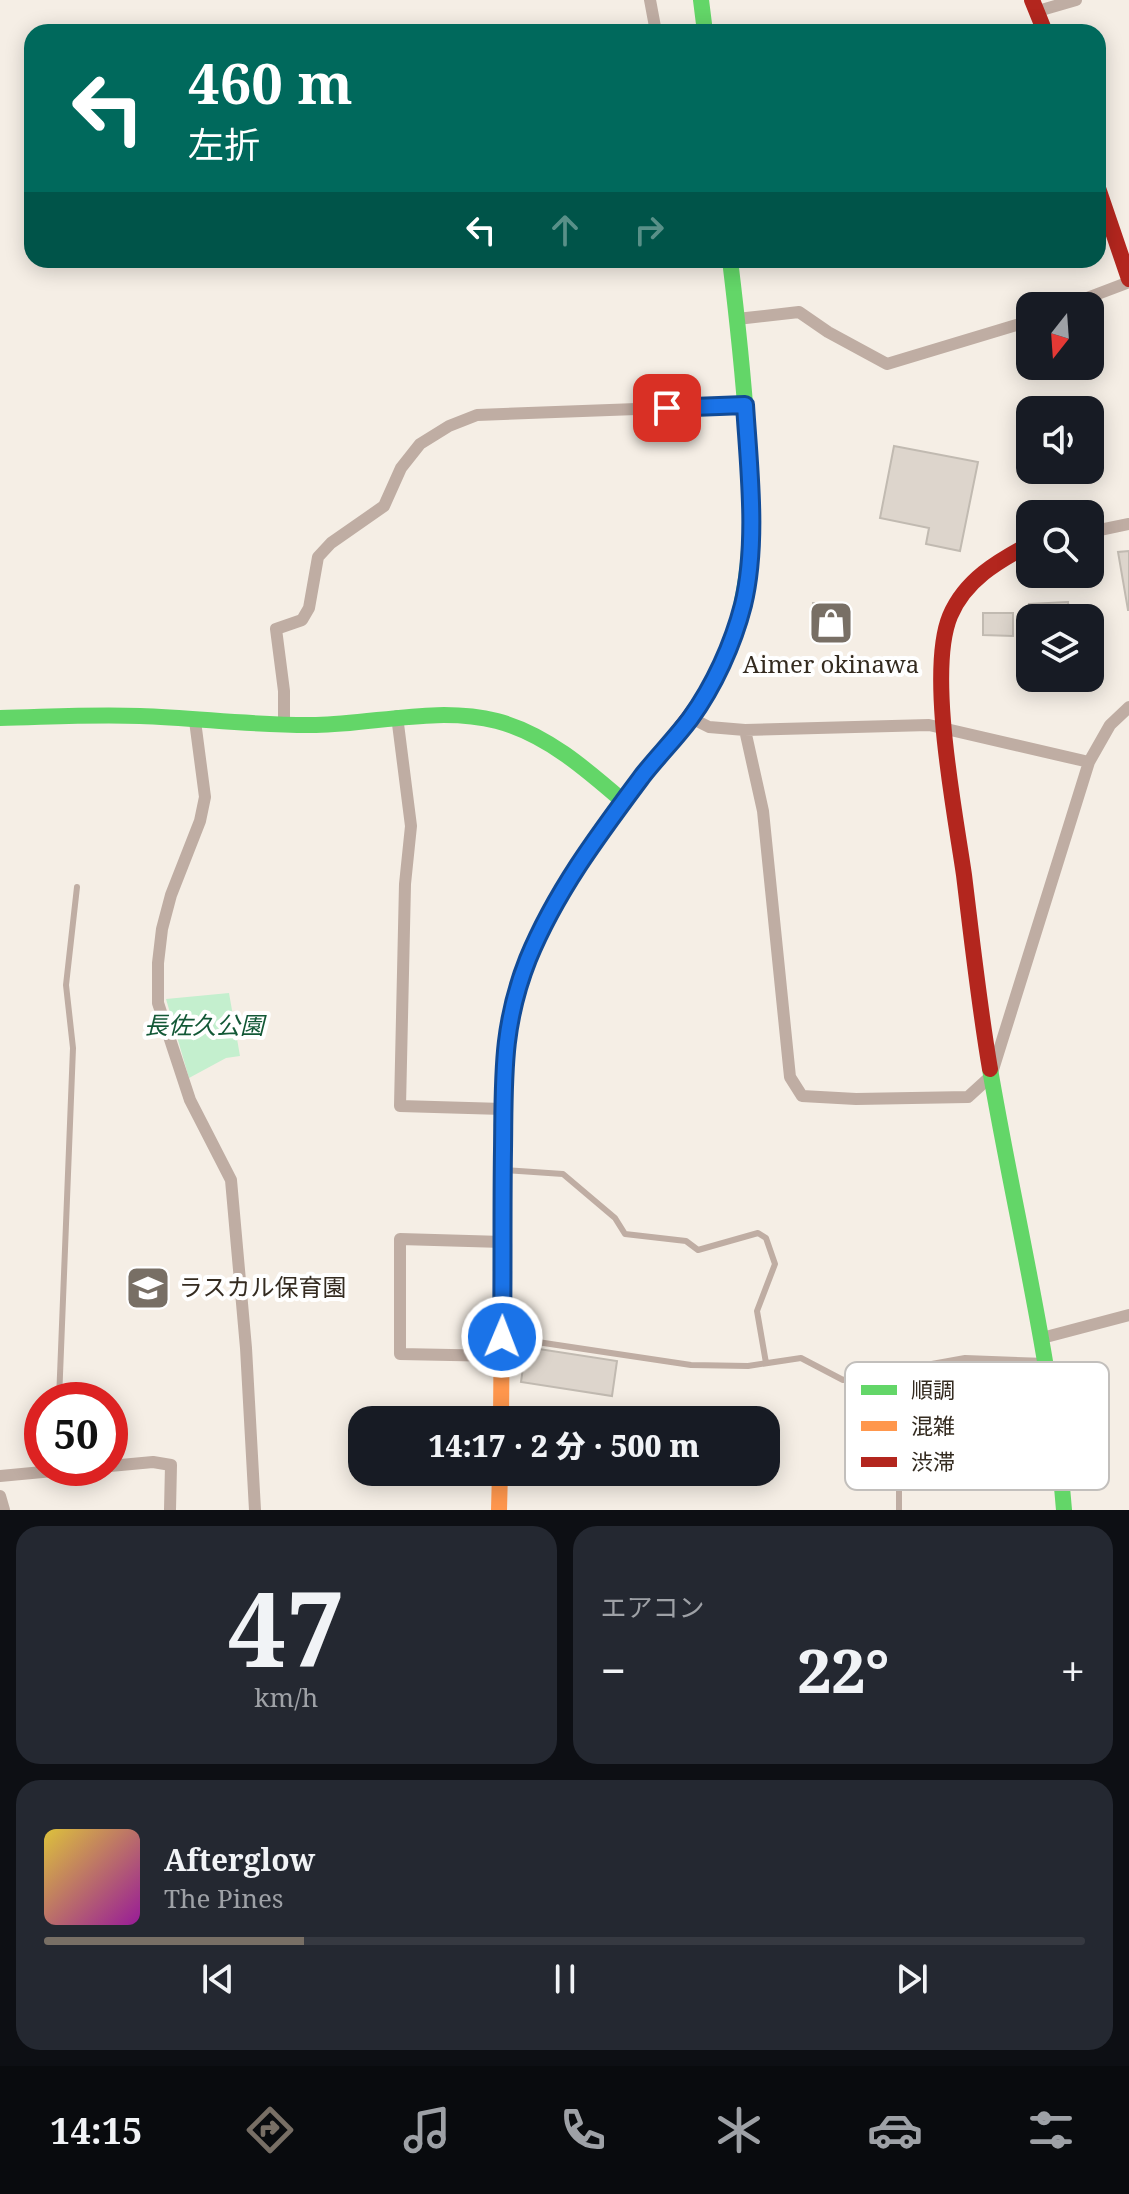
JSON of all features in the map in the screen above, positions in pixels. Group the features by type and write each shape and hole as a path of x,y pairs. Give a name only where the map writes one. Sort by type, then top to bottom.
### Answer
{"street":[{"path":"650,0 654,24"},
{"path":"701,0 704,24"},
{"path":"1042,24 1035,5 1076,0"},
{"path":"1101,292 1129,281 1124,248 1106,206"},
{"path":"501,1406 506,1033 527,962 554,901 624,802 691,718 723,660 744,601 751,492 731,268"},
{"path":"737,319 799,312 828,332 887,364 1016,325"},
{"path":"284,726 284,691 276,629 302,620 309,608 318,557 331,543 384,506 401,468 420,444 449,426 477,415 745,405"},
{"path":"1104,529 1129,524"},
{"path":"1016,552 979,573 957,605 945,632 942,666 944,727 991,1076 1046,1361"},
{"path":"745,730 763,811 790,1077 802,1096 856,1099 968,1097 991,1076 1089,762 1110,725 1129,707"},
{"path":"0,718 138,716 284,726 343,724 438,713 497,722 521,730 591,774 624,802"},
{"path":"397,716 411,826 405,884 400,1106 503,1109"},
{"path":"691,718 709,727 745,730 929,725 1089,762"},
{"path":"195,721 205,797 200,821 171,895 162,929 158,1003 190,1100 231,1180 246,1348 255,1510"},
{"path":"502,1356 400,1354 400,1239 503,1242"},
{"path":"1042,1338 1129,1315"},
{"path":"128,1464 153,1462 171,1465 170,1510"},
{"path":"0,1476 24,1473"},
{"path":"499,1510 500,1486"},
{"path":"1063,1490 1064,1510"},
{"path":"0,1496 4,1510"}],"lane":[{"path":"60,1382 73,1048 66,985 77,887"},
{"path":"503,1171 563,1174 615,1218 625,1234 686,1241 698,1250 758,1233 766,1238 775,1264 757,1311 766,1363"},
{"path":"502,1337 691,1365 748,1366 801,1358 845,1380"},
{"path":"943,1362 965,1358 1046,1361"}],"green space":[{"name":"長佐久公園","path":"229,993 240,1056 226,1058 189,1078 166,999"}],"building":[{"path":"894,446 978,462 960,551 926,544 929,528 880,518"},
{"path":"1129,551 1129,610 1128,610 1118,552"},
{"path":"813,603 847,605 845,640 812,639"},
{"path":"983,613 1013,613 1013,636 983,635"},
{"path":"526,1347 617,1361 612,1396 521,1382"}],"traffic: fast":[{"path":"701,0 704,24"},
{"path":"724,659 742,603 750,517 749,459 731,268"},
{"path":"0,718 122,715 316,725 429,715 474,717 497,721 532,734 580,765 624,802"},
{"path":"990,1069 1045,1362"},
{"path":"1062,1490 1064,1510"}],"traffic: slow":[{"path":"501,1406 504,1059 520,982"},
{"path":"499,1510 500,1486"}],"traffic: jam":[{"path":"1032,0 1042,24"},
{"path":"1106,211 1129,279"},
{"path":"990,1069 945,743 941,671 944,641 956,603 973,582 1016,552"},
{"path":"520,982 543,927 572,875 623,802 697,707 724,659"}],"place":[{"name":"Aimer okinawa","path":"831,623"},
{"name":"ラスカル保育園","path":"148,1288"}],"route":[{"path":"502,1337 504,1059 506,1033 527,962 554,901 603,827 691,718 723,660 744,601 751,492 745,405 667,408"}]}
